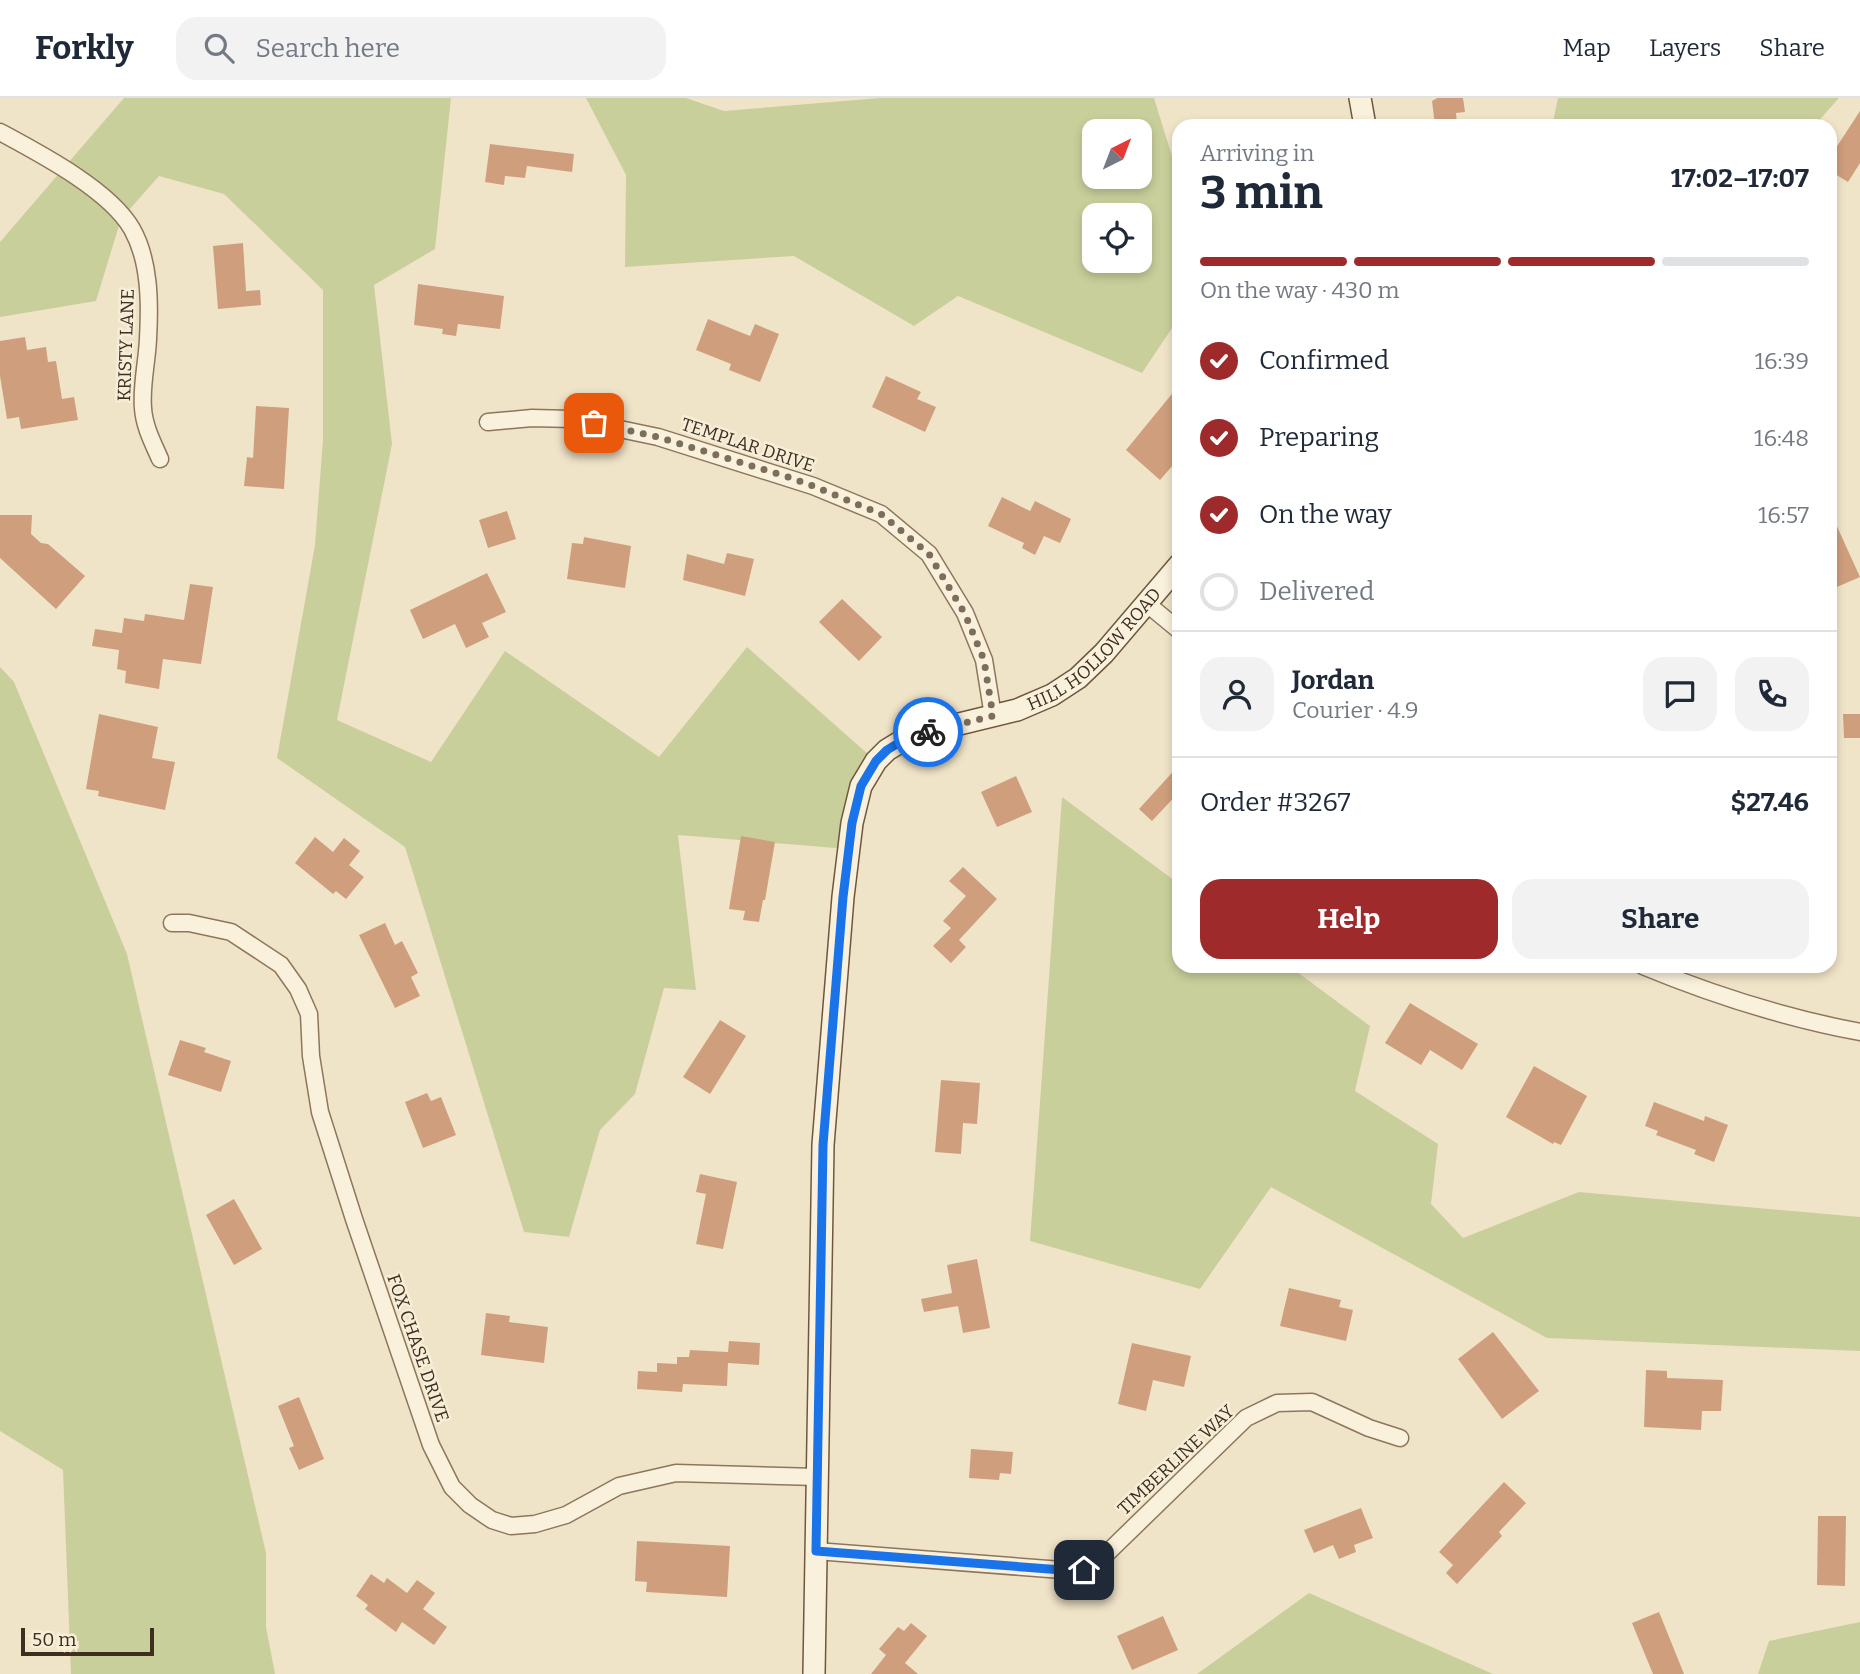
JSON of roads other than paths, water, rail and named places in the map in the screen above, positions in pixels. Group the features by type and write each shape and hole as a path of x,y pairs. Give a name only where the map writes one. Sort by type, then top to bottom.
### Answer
{"street":[{"path":"1360,98 1364,119"},
{"name":"KRISTY LANE","path":"0,132 56,162 118,210 132,230 143,256 149,297 143,409 148,432 160,459"},
{"name":"TEMPLAR DRIVE","path":"488,422 532,418 572,419 658,437 813,486 881,514 929,554 965,614 984,660 993,716"},
{"name":"HILL HOLLOW ROAD","path":"814,1674 823,1145 843,897 852,823 861,786 876,761 887,750 910,736 1017,710 1052,695 1078,678 1104,653 1172,573"},
{"path":"1146,603 1172,624"},
{"name":"FOX CHASE DRIVE","path":"172,923 189,923 231,932 281,965 298,989 309,1014 311,1056 320,1112 354,1219 431,1445 453,1487 470,1505 492,1520 511,1526 536,1524 566,1516 619,1486 676,1473 817,1477"},
{"path":"1660,973 1691,986 1819,1024 1860,1032"},
{"name":"TIMBERLINE WAY","path":"816,1551 1084,1570 1100,1560 1246,1418 1277,1404 1312,1402 1369,1428 1400,1438"}]}
